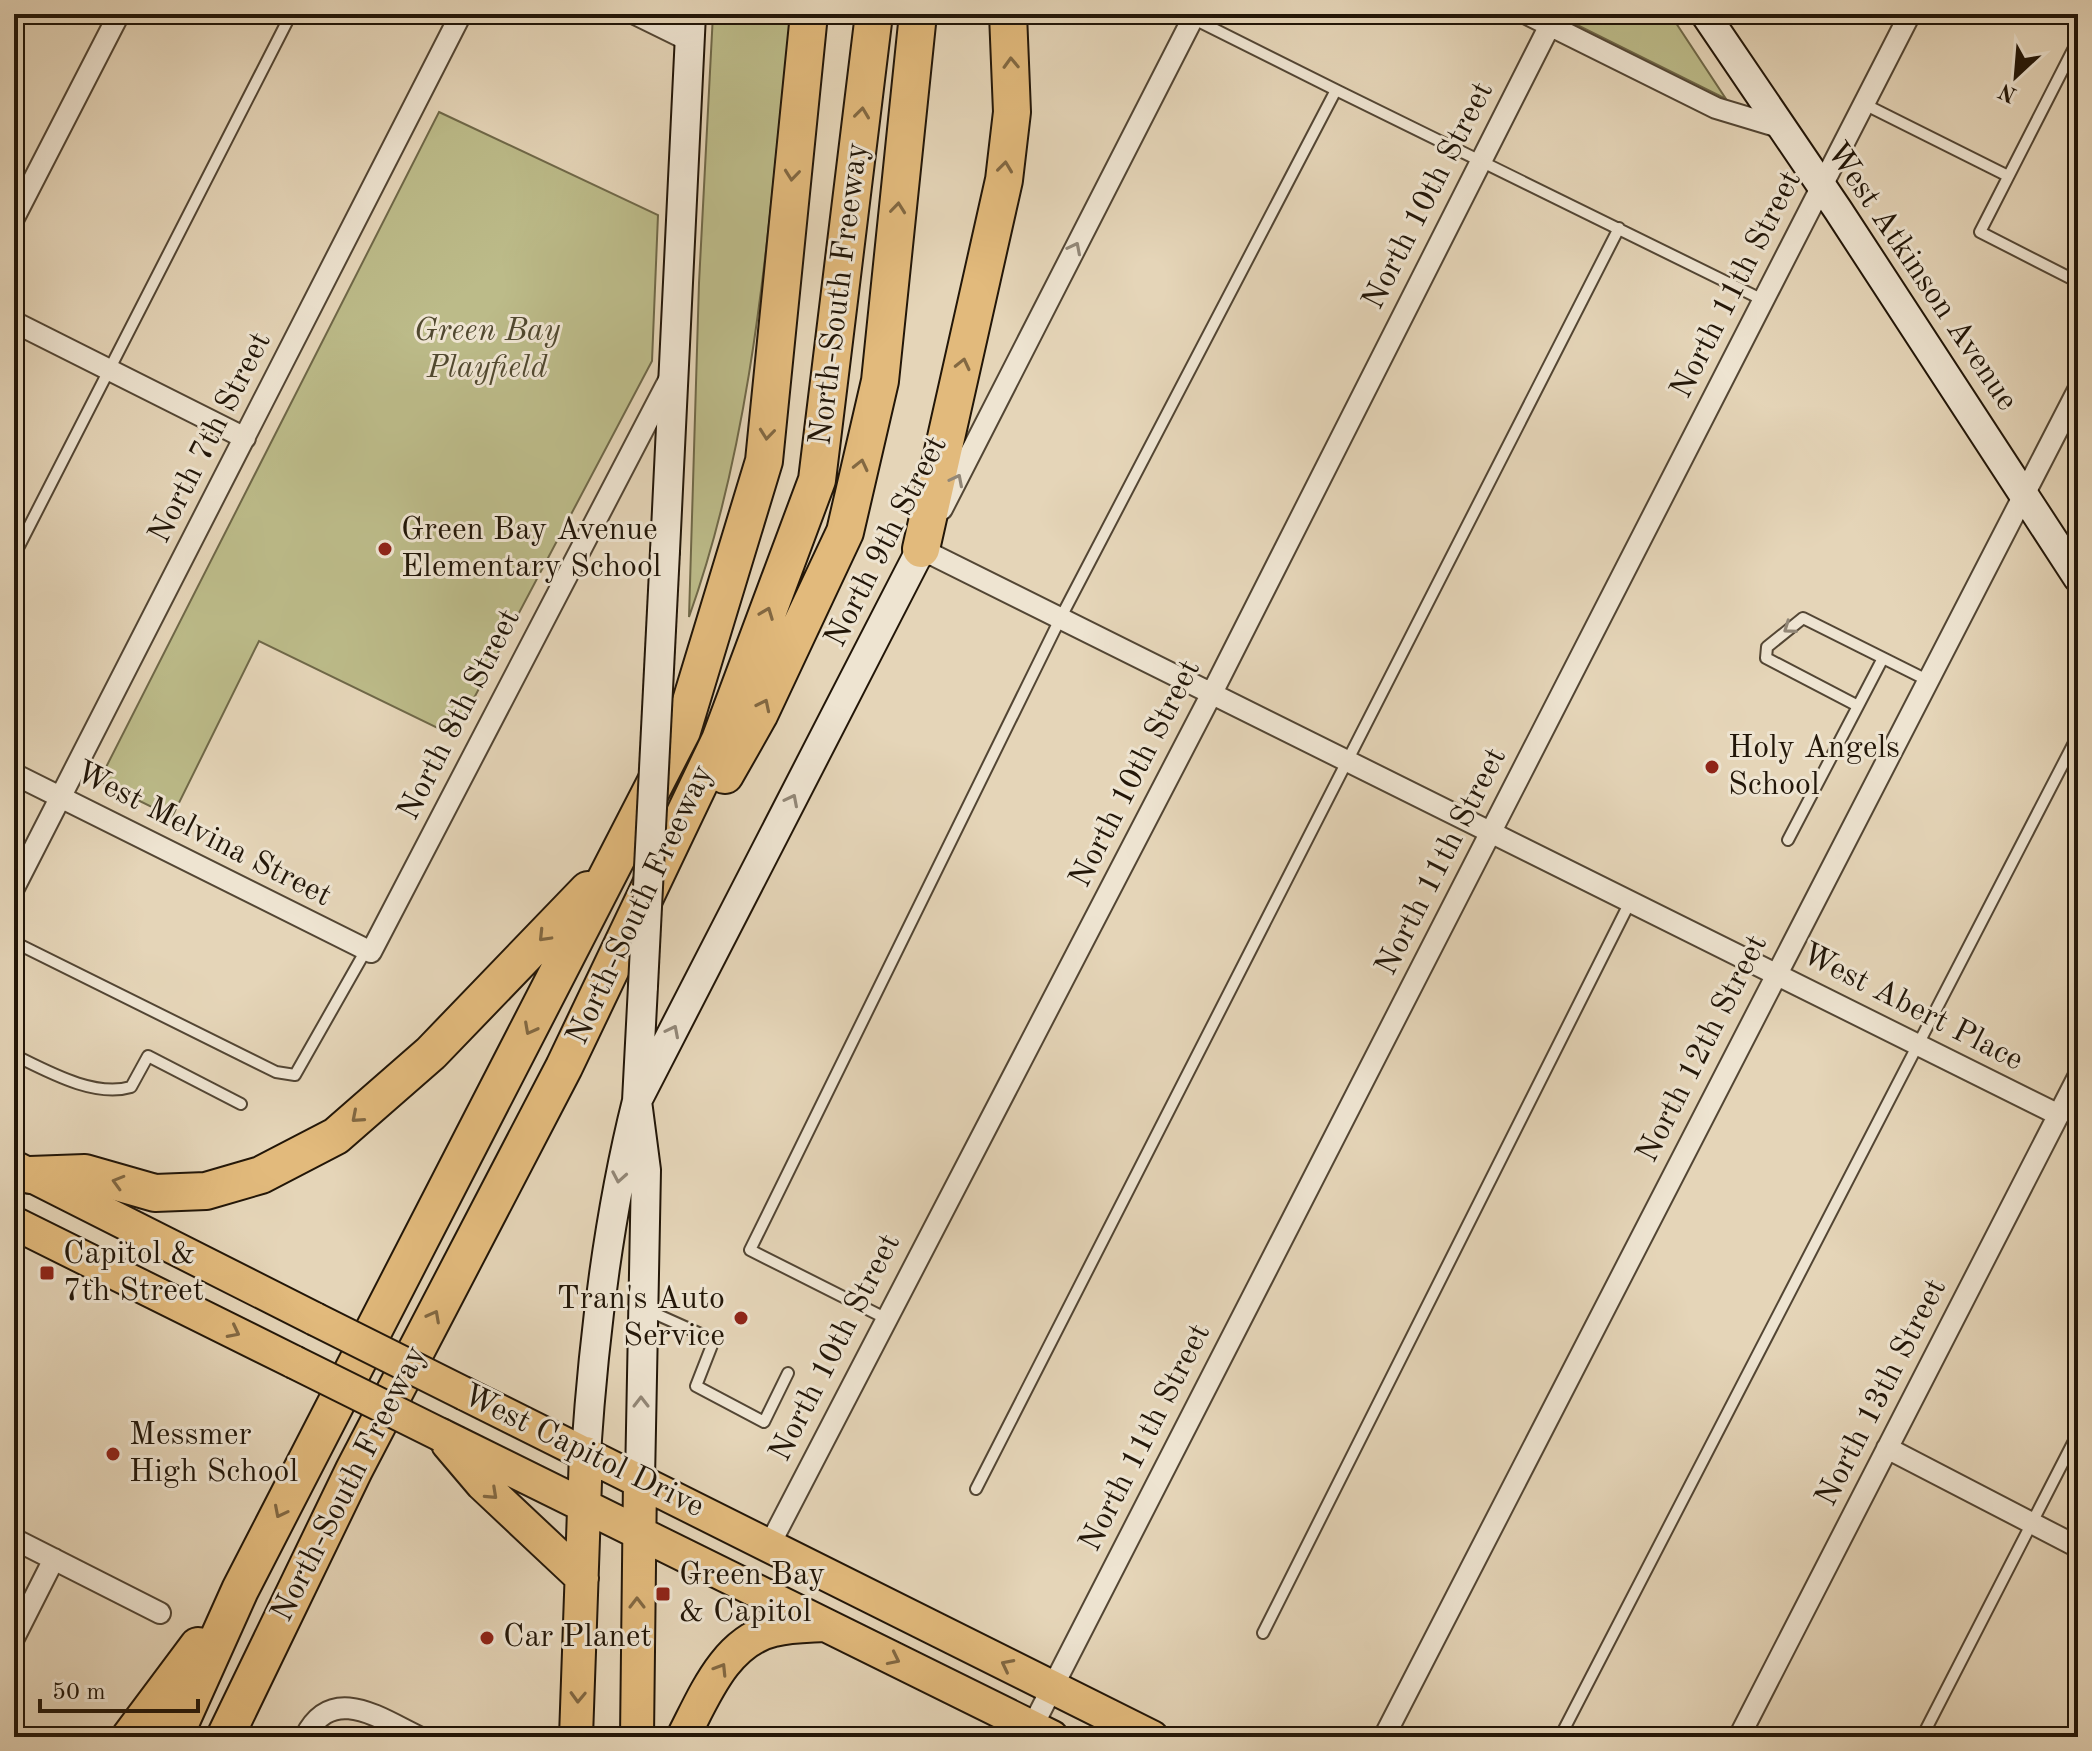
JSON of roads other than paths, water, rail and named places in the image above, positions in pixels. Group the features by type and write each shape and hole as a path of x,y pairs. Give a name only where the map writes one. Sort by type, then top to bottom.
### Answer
{"highway":[{"name":"North-South Freeway","path":"174,1737 240,1590 682,731 764,461 809,14"},
{"name":"North-South Freeway","path":"225,1737 354,1470 564,1067 720,740 817,480 874,14"},
{"path":"564,1067 759,715 845,532 880,381 918,14"},
{"path":"921,549 1004,180 1012,112 1008,14"},
{"path":"22,1171 85,1173 155,1193 206,1191 261,1175 336,1136 431,1053 617,860"},
{"path":"130,1737 240,1590"}],"main road":[{"name":"West Atkinson Avenue","path":"1705,14 1822,186 2078,578"},
{"path":"637,1737 637,1532 646,1170 637,1101 690,28"},
{"name":"North 9th Street","path":"637,1101 921,549"},
{"path":"576,1737 586,1453 601,1282 621,1167 637,1101"},
{"name":"West Capitol Drive","path":"22,1171 1152,1737"},
{"name":"West Capitol Drive","path":"14,1223 1037,1734"},
{"path":"441,1435 482,1484 582,1578"},
{"path":"683,1737 729,1657 749,1640 772,1630 824,1625"}],"street":[{"path":"14,218 119,14"},
{"name":"North 7th Street","path":"14,888 461,14"},
{"path":"635,14 690,28"},
{"path":"1527,14 1716,108 1779,127"},
{"name":"North 11th Street","path":"1037,1734 1052,1687 1910,14"},
{"name":"North 9th Street","path":"921,549 1191,16"},
{"name":"North 10th Street","path":"769,1546 1211,695 1550,25"},
{"path":"14,322 245,438"},
{"name":"North 8th Street","path":"366,950 371,952 672,375"},
{"name":"North 12th Street","path":"1384,1737 1776,972 2076,401"},
{"name":"West Abert Place","path":"921,549 2059,1115"},
{"name":"West Melvina Street","path":"14,774 366,950"},
{"name":"North 13th Street","path":"1739,1737 2078,1077"},
{"path":"1887,1448 2078,1547"},
{"path":"14,1539 160,1613"},
{"path":"14,1638 54,1559"},
{"path":"305,1737 314,1720 333,1708 360,1709 419,1737"}],"lane":[{"path":"14,556 291,14"},
{"path":"1191,16 1763,300"},
{"path":"2078,40 2006,175 1980,232 2078,282"},
{"path":"885,1318 750,1250 1060,619 1336,90"},
{"path":"1864,104 2006,175"},
{"path":"976,1489 1619,228"},
{"path":"1858,706 1766,658 1767,647 1803,618 1929,681"},
{"path":"1788,840 1883,658"},
{"path":"1560,1737 2078,735"},
{"path":"1263,1633 1631,900"},
{"path":"14,942 276,1072 295,1075 366,950"},
{"path":"14,1055 57,1076 118,1091 131,1087 148,1056 241,1104"},
{"path":"641,1308 714,1340 696,1386 764,1422 788,1373"},
{"path":"1922,1737 2078,1433"}],"place":[{"name":"Green Bay Avenue Elementary School","path":"385,549"},
{"name":"Holy Angels School","path":"1712,767"},
{"name":"Capitol & 7th Street","path":"47,1273"},
{"name":"Tran's Auto Service","path":"741,1318"},
{"name":"Messmer High School","path":"113,1454"},
{"name":"Green Bay & Capitol","path":"663,1594"},
{"name":"Car Planet","path":"487,1638"}],"park label":[{"name":"Green Bay Playfield","path":"487,350"}]}
